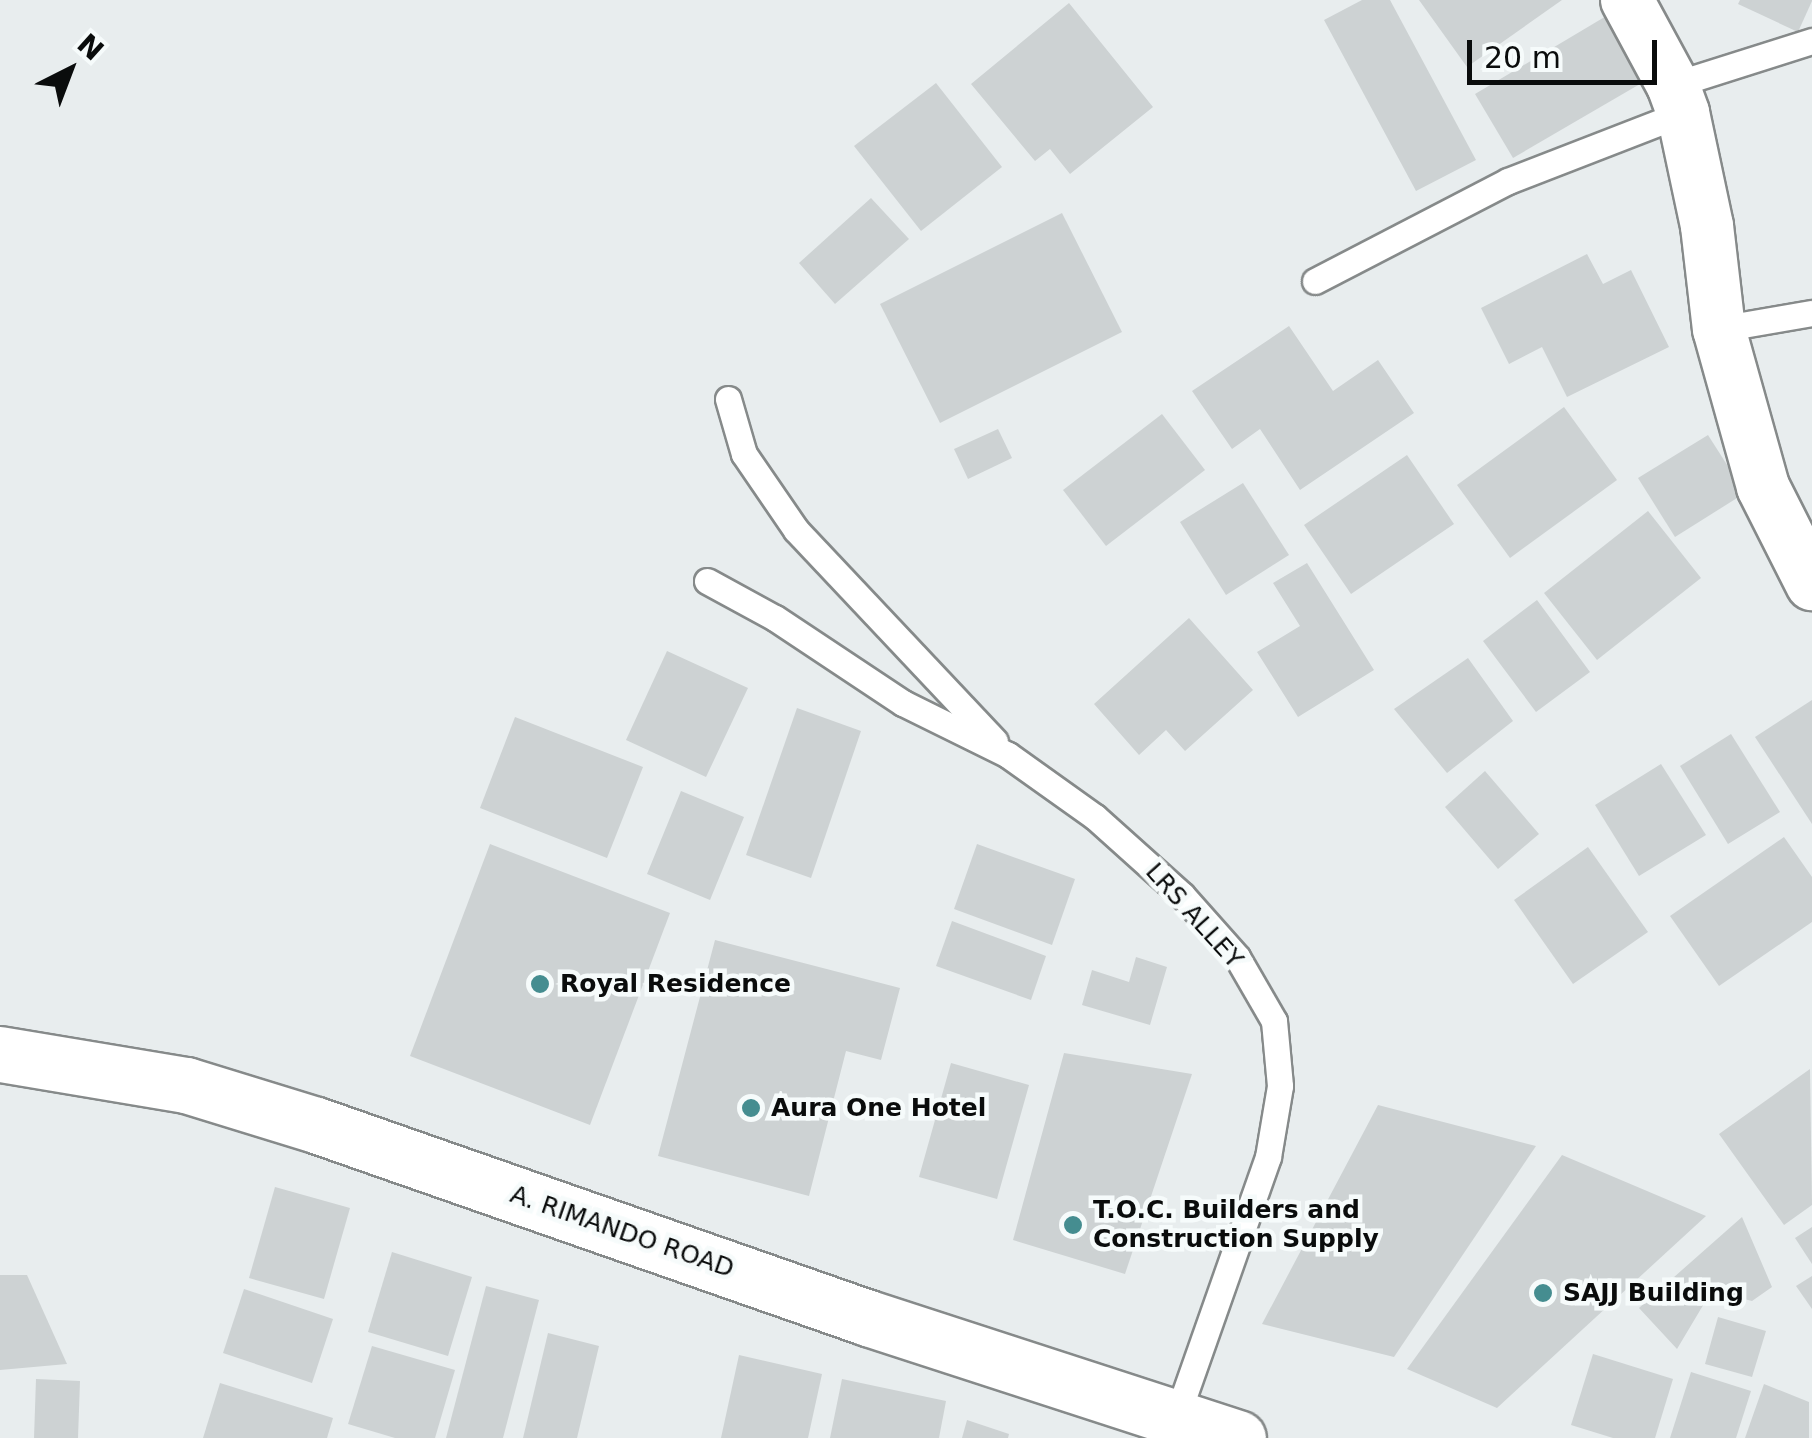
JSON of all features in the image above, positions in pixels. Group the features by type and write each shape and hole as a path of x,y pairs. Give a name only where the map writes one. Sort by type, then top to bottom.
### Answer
{"main road":[{"name":"A. RIMANDO ROAD","path":"0,1054 186,1085 316,1125 868,1318 1238,1438"}],"street":[{"path":"1626,0 1678,99 1707,226 1719,330 1763,487 1812,584"}],"lane":[{"path":"1315,281 1678,99 1812,42"},
{"path":"1719,330 1812,313"},
{"name":"LRS ALLEY","path":"728,399 744,454 796,530 1008,756"},
{"name":"LRS ALLEY","path":"707,581 775,618 904,703 1008,756 1096,817 1182,895 1237,957 1274,1021 1280,1086 1268,1157 1176,1418"}],"building":[{"path":"1362,0 1390,0 1476,160 1416,191 1324,20"},
{"path":"1419,0 1562,0 1467,67"},
{"path":"1740,0 1812,1 1798,32 1738,4"},
{"path":"1069,3 1153,107 1070,174 1050,149 1035,161 971,84"},
{"path":"1613,12 1652,77 1513,158 1475,94"},
{"path":"936,83 1002,167 921,231 854,146"},
{"path":"871,198 909,239 835,304 799,263"},
{"path":"1062,213 1122,332 940,423 880,304"},
{"path":"1587,254 1603,284 1631,270 1669,347 1567,397 1542,347 1509,364 1481,308"},
{"path":"1289,326 1333,391 1378,360 1414,413 1300,490 1260,429 1232,449 1192,391"},
{"path":"1564,407 1617,480 1510,558 1457,485"},
{"path":"1162,414 1205,470 1106,546 1063,490"},
{"path":"998,429 1012,458 968,479 954,449"},
{"path":"1708,435 1745,493 1675,537 1638,478"},
{"path":"1407,455 1454,524 1351,594 1304,525"},
{"path":"1243,483 1289,555 1226,595 1180,522"},
{"path":"1648,511 1701,578 1597,660 1544,593"},
{"path":"1307,563 1374,670 1298,717 1257,652 1300,626 1273,583"},
{"path":"1537,600 1590,672 1536,712 1483,641"},
{"path":"1189,618 1253,690 1185,751 1166,730 1139,755 1094,704"},
{"path":"667,651 748,688 706,777 626,740"},
{"path":"1468,658 1513,721 1447,773 1394,709"},
{"path":"1812,700 1812,824 1755,737"},
{"path":"797,708 861,731 811,878 746,855"},
{"path":"515,717 643,767 607,858 480,808"},
{"path":"1731,734 1780,812 1728,844 1680,766"},
{"path":"1661,764 1706,835 1639,876 1595,805"},
{"path":"1485,771 1539,834 1498,869 1445,807"},
{"path":"681,791 744,817 710,900 647,874"},
{"path":"1784,837 1812,877 1812,922 1719,986 1670,916"},
{"name":"Royal Residence","path":"490,844 670,913 590,1125 410,1056"},
{"path":"977,844 1075,879 1052,945 954,909"},
{"path":"1588,847 1648,932 1573,984 1514,900"},
{"path":"952,921 1046,956 1031,1000 936,966"},
{"name":"Aura One Hotel","path":"715,940 900,988 881,1060 846,1051 809,1196 658,1156"},
{"path":"1136,957 1167,967 1150,1025 1082,1005 1092,970 1129,982"},
{"path":"1064,1053 1192,1074 1125,1274 1013,1240"},
{"path":"951,1063 1029,1085 997,1199 919,1177"},
{"path":"1810,1069 1812,1205 1784,1225 1719,1134"},
{"path":"1378,1105 1536,1146 1394,1357 1262,1324"},
{"name":"SAJJ Building","path":"1562,1155 1706,1216 1497,1408 1407,1369"},
{"path":"275,1187 350,1208 324,1299 249,1278"},
{"path":"1742,1217 1772,1287 1752,1301 1725,1294 1705,1302 1677,1349 1639,1308"},
{"path":"1812,1227 1812,1264 1795,1238"},
{"path":"392,1252 472,1277 448,1356 368,1332"},
{"path":"0,1275 27,1275 67,1364 0,1370"},
{"path":"1812,1276 1812,1309 1796,1286"},
{"path":"486,1286 539,1300 503,1438 446,1438"},
{"path":"244,1289 333,1319 312,1383 223,1353"},
{"path":"1718,1317 1766,1331 1752,1377 1705,1364"},
{"path":"548,1333 599,1346 577,1438 523,1438"},
{"path":"372,1346 455,1370 435,1438 395,1438 348,1424"},
{"path":"1593,1354 1673,1379 1655,1438 1613,1438 1571,1425"},
{"path":"739,1355 822,1374 808,1438 721,1438"},
{"path":"1691,1372 1751,1391 1736,1438 1670,1438"},
{"path":"36,1379 80,1381 78,1438 34,1438"},
{"path":"842,1379 946,1401 939,1438 830,1438"},
{"path":"220,1383 333,1418 327,1438 203,1438"},
{"path":"1764,1384 1809,1402 1809,1438 1745,1438"},
{"path":"967,1420 1009,1434 1008,1438 962,1438"}],"place":[{"name":"Royal Residence","path":"540,984"},
{"name":"Aura One Hotel","path":"751,1108"},
{"name":"T.O.C. Builders and Construction Supply","path":"1073,1225"},
{"name":"SAJJ Building","path":"1543,1293"}]}
